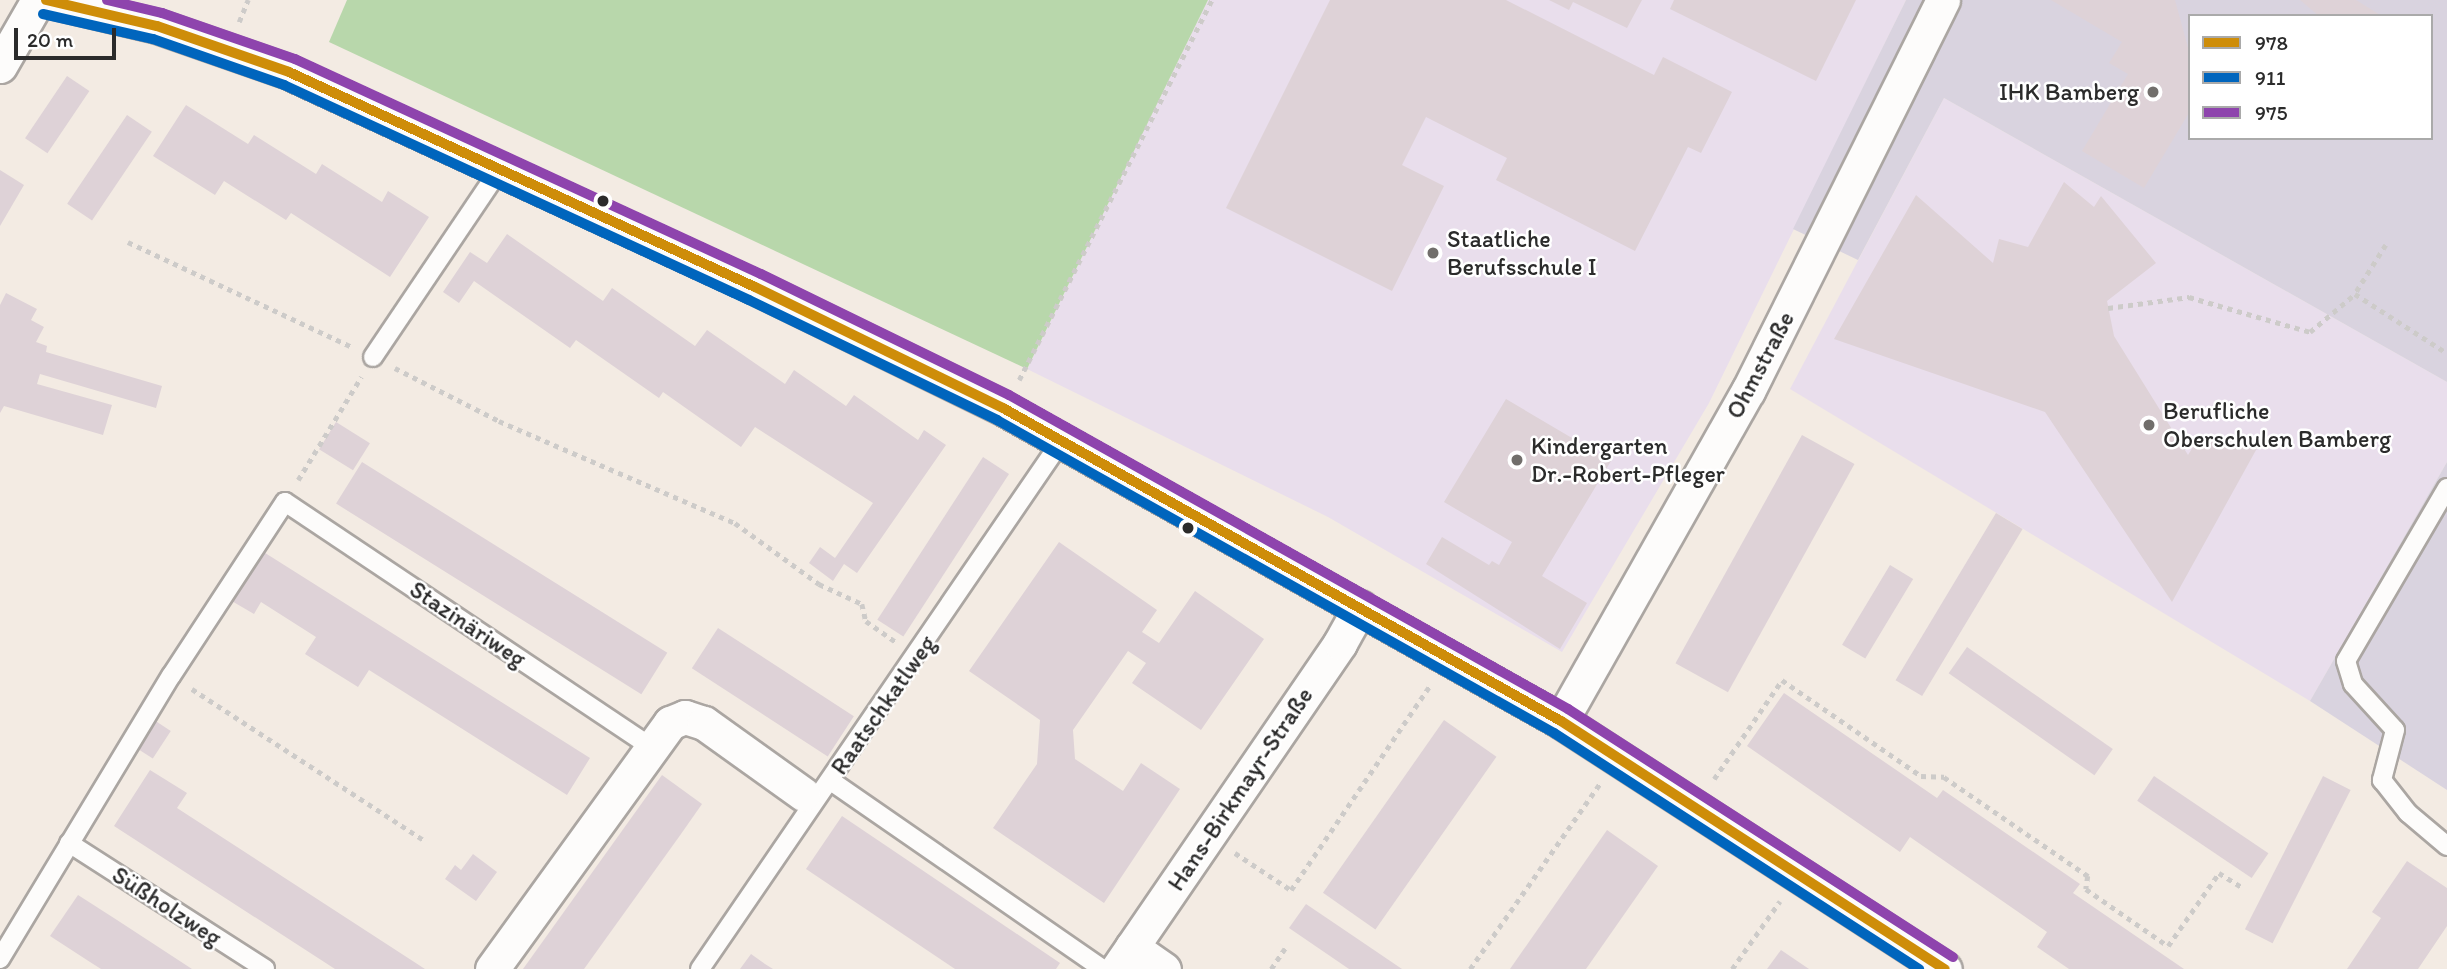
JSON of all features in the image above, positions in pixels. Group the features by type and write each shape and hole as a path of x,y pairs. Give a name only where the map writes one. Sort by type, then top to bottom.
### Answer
{"street":[{"path":"0,66 38,0"},
{"path":"46,0 157,26 289,72 1003,408 1561,721 1945,969"},
{"name":"Ohmstraße","path":"1561,721 1748,391 1943,0"},
{"name":"Hans-Birkmayr-Straße","path":"1124,958 1360,607"},
{"path":"492,969 670,723 685,717 704,723 816,793"},
{"path":"1124,958 1164,969"}],"lane":[{"path":"373,357 500,169"},
{"name":"Raatschkatlweg","path":"700,969 816,793 917,657 1062,440"},
{"path":"2447,488 2346,661 2353,684 2395,730 2382,780 2408,813 2447,846"},
{"path":"0,958 171,676 285,502"},
{"name":"Stazinäriweg","path":"285,502 651,747"},
{"path":"816,793 1103,969"},
{"name":"Süßholzweg","path":"69,843 265,969"}],"path":[{"path":"1003,408 1212,0"},
{"path":"128,242 373,357 499,421 712,512 819,584 862,604 866,621 917,657"},
{"path":"2108,308 2189,297 2310,332 2355,294 2386,245"},
{"path":"2355,294 2447,353"},
{"path":"285,502 373,357"},
{"path":"1208,836 1291,890 1449,657"},
{"path":"171,676 425,841"},
{"path":"1695,806 1782,680 1921,776 1944,777 2088,877 2086,889 2168,946 2219,873 2241,887"},
{"path":"1470,969 1618,758"},
{"path":"1732,969 1800,873"},
{"path":"1270,969 1284,948"}],"shaded area":[{"name":"Staatliche Berufsschule I","path":"1208,0 1906,0 1709,403 1562,652 1328,517 1027,369"},
{"path":"1906,0 2447,0 2447,382 1944,98 1858,260 1793,229"},
{"name":"Berufliche Oberschulen Bamberg","path":"1944,98 2447,382 2447,462 2310,701 1790,389"},
{"path":"2447,462 2447,790 2310,701"}],"green space":[{"path":"347,0 1208,0 1027,369 329,42"}],"building":[{"path":"1330,0 1506,0 1654,75 1663,57 1732,92 1701,153 1688,147 1635,251 1496,180 1507,158 1426,117 1402,165 1444,186 1392,291 1226,208"},
{"path":"1549,0 1642,0 1627,28 1573,2 1569,10"},
{"path":"1674,0 1856,0 1816,81 1670,9"},
{"name":"IHK Bamberg","path":"2051,0 2175,0 2188,48 2188,114 2144,188 2082,151 2128,74 2109,63 2122,42"},
{"path":"2300,0 2356,0 2379,14 2317,14"},
{"path":"67,76 89,91 47,153 25,138"},
{"path":"186,105 248,144 254,135 316,174 322,164 382,202 388,191 429,217 390,277 291,213 286,220 224,181 215,195 153,156"},
{"path":"127,115 152,132 92,220 67,204"},
{"path":"0,170 24,185 0,226"},
{"path":"2064,182 2094,207 2101,196 2156,263 2107,301 2114,336 2188,455 2198,439 2261,441 2172,602 2045,412 1834,339 1916,195 1993,263 1999,239 2028,247"},
{"path":"507,234 603,301 612,288 695,346 707,330 785,384 794,370 846,406 854,395 918,440 924,430 946,445 857,573 844,564 833,581 809,563 820,547 835,558 873,503 755,427 741,447 663,392 659,398 576,340 570,348 474,281 459,303 443,292 470,252 487,263"},
{"path":"6,293 37,309 31,320 44,327 36,342 47,346 46,352 162,386 156,408 40,374 37,384 112,405 103,435 4,406 0,413 0,305"},
{"path":"1506,399 1611,461 1542,576 1587,603 1560,649 1426,564 1442,537 1489,565 1492,561 1499,565 1512,542 1444,502"},
{"path":"336,422 370,443 353,470 319,449"},
{"path":"1802,435 1854,464 1728,692 1675,663"},
{"path":"983,457 1009,474 903,637 877,620"},
{"path":"362,462 667,653 641,694 336,504"},
{"path":"1996,513 2023,529 1922,696 1896,680"},
{"path":"1059,542 1157,610 1142,632 1159,643 1195,591 1264,639 1201,730 1132,683 1146,663 1128,651 1073,730 1075,759 1123,791 1141,763 1180,789 1104,903 993,828 1037,764 1040,720 969,671"},
{"path":"262,551 590,758 567,795 369,670 358,687 305,654 316,637 261,602 254,614 230,600"},
{"path":"1890,565 1913,579 1865,659 1842,645"},
{"path":"718,628 854,716 828,756 692,668"},
{"path":"1967,647 2113,749 2094,775 1949,673"},
{"path":"1784,693 1937,798 1943,790 2080,884 2073,893 2184,969 2069,969 2037,947 2047,932 2024,916 1910,837 1900,852 1747,746"},
{"path":"154,720 171,731 153,759 136,748"},
{"path":"1444,720 1496,757 1375,930 1323,893"},
{"path":"150,770 187,793 177,808 425,969 335,969 114,826"},
{"path":"662,775 702,804 681,834 584,969 523,969"},
{"path":"2154,776 2268,853 2252,878 2137,801"},
{"path":"2323,776 2351,790 2273,943 2245,929"},
{"path":"842,816 1060,963 1056,969 955,969 806,869"},
{"path":"1607,830 1658,866 1586,969 1510,969"},
{"path":"473,854 497,872 476,901 445,879 455,865 461,870"},
{"path":"2407,861 2447,888 2447,926 2418,969 2347,969 2381,918 2372,912"},
{"path":"78,895 192,969 101,969 90,962 50,936"},
{"path":"1306,904 1402,969 1349,969 1289,928"},
{"path":"1781,950 1809,969 1767,969"},
{"path":"751,954 765,964 773,969 740,969"}],"transit line":[{"name":"978","path":"46,0 157,26 289,72 755,287 1003,408 1561,721 1945,969"},
{"name":"975","path":"107,0 162,13 295,59 761,274 1009,395 1568,709 1953,957"},
{"name":"911","path":"43,14 153,39 284,85 749,300 997,420 1554,733 1919,969"}],"place":[{"name":"IHK Bamberg","path":"2153,92"},
{"name":"Staatliche Berufsschule I","path":"1433,253"},
{"name":"Berufliche Oberschulen Bamberg","path":"2149,425"},
{"name":"Kindergarten Dr.-Robert-Pfleger","path":"1517,460"}]}
